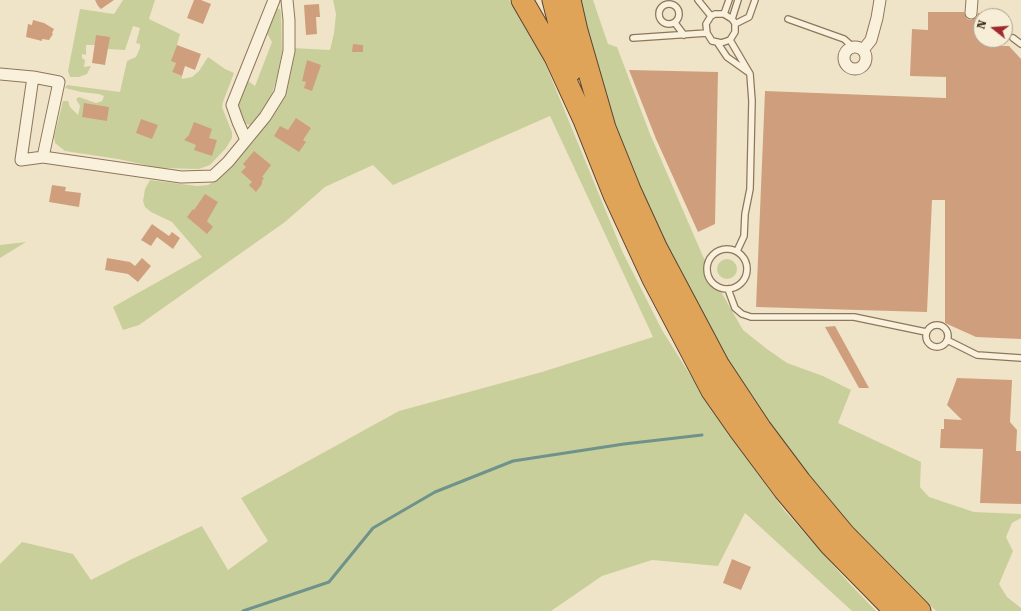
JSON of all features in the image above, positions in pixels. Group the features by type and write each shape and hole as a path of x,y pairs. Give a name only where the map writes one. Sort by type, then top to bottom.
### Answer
{"highway":[{"path":"522,0 555,57 584,120 614,195 653,279 712,391 784,490 831,546 895,611"},
{"path":"553,0 584,120"},
{"path":"570,0 577,31 605,128 630,190 657,249 718,364 761,429 800,481 845,535 920,611"}],"street":[{"path":"246,140 232,105 274,0"},
{"path":"33,77 21,160 43,157 181,176 213,176 228,162 265,117 280,93 289,51 289,20 287,0"},
{"path":"858,48 871,40 880,0"},
{"path":"972,0 972,13"},
{"path":"0,74 33,77 59,82 43,157"}],"lane":[{"path":"698,0 711,16"},
{"path":"724,14 729,0"},
{"path":"738,0 734,21 735,32 730,40 721,43 712,41 707,33 706,24 711,16 715,14 724,14 734,21 749,17 755,0"},
{"path":"672,2 677,8 679,14 678,20 672,24 665,24 659,16 660,9 672,2"},
{"path":"788,19 844,39 858,48"},
{"path":"675,23 684,35"},
{"path":"633,38 707,33"},
{"path":"1013,38 1021,44"},
{"path":"730,40 750,74 752,101 750,189 745,214 744,236 737,251"},
{"path":"717,42 727,57 750,74"},
{"path":"726,248 737,251 745,260 747,265 746,276 738,285 728,289 717,286 712,282 709,278 707,267 711,256 726,248"},
{"path":"728,289 735,308 742,314 751,317 854,317 926,332"},
{"path":"931,326 942,326 947,332 947,340 942,346 931,346 926,340 926,332 931,326"},
{"path":"947,340 977,355 1021,358"}],"green space":[{"path":"123,0 155,0 149,19 180,34 177,45 176,63 172,72 182,76 182,79 192,77 199,71 208,57 225,69 234,73 222,107 232,132 232,138 226,148 210,165 199,169 159,168 118,159 65,151 55,143 54,137 63,101 68,101 70,107 78,115 80,106 76,99 79,97 96,103 102,101 104,96 65,88 67,85 120,92 127,61 136,57 140,48 140,44 136,43 140,28 133,26 125,50 86,45 86,55 82,54 82,58 85,60 84,67 91,66 87,74 79,77 70,77 68,71 80,9 114,14"},
{"path":"333,0 509,0 543,58 623,253 662,330 716,416 784,510 876,611 852,611 745,513 718,566 652,560 602,576 551,611 0,611 0,564 22,542 73,554 91,580 202,526 228,570 268,541 241,498 399,411 542,372 653,337 550,116 393,185 373,165 325,187 285,222 139,325 123,330 113,307 202,257 172,222 151,212 145,207 143,201 145,189 150,180 197,186 208,185 221,177 254,141 262,128 270,120 283,97 290,72 293,48 330,50 336,14"},
{"path":"577,0 593,0 608,44 617,47 650,134 705,261 705,275 711,286 720,290 743,330 767,349 787,363 823,376 851,390 838,423 921,462 920,487 929,497 974,512 1021,514 1021,518 1012,523 1006,537 1013,551 999,584 1007,597 1021,608 1021,611 936,611 872,549 833,506 788,449 751,397 717,344 661,240 612,121"},
{"path":"276,8 280,9 281,13 282,53 278,74 272,94 265,109 254,123 249,125 244,123 238,106 248,81 255,86 272,42 266,32"},
{"path":"26,242 0,258 0,245"},
{"path":"727,259 734,262 737,269 734,276 727,279 720,276 717,269 720,262"}],"building":[{"path":"95,0 114,0 101,9"},
{"path":"194,0 201,0 211,4 203,24 187,18"},
{"path":"319,4 320,17 316,17 317,34 306,35 304,5"},
{"path":"928,12 964,12 967,19 973,19 973,48 1011,48 1021,59 1021,339 976,337 945,323 945,200 932,200 927,312 756,307 765,91 946,98 946,77 910,76 912,29 928,30"},
{"path":"33,20 44,23 54,29 49,40 42,39 42,41 26,37 28,24 32,25"},
{"path":"96,35 110,37 105,65 92,63"},
{"path":"353,44 363,45 363,52 352,52"},
{"path":"177,45 201,54 195,70 185,66 182,76 172,72 176,63 171,61"},
{"path":"307,60 321,65 312,91 304,88 306,82 302,81"},
{"path":"629,70 718,72 715,224 698,232 656,139"},
{"path":"84,103 109,107 107,121 82,117"},
{"path":"296,118 311,128 303,140 306,142 299,152 274,136 280,126 288,130"},
{"path":"141,119 158,125 152,139 136,133"},
{"path":"194,122 212,129 209,138 217,140 212,156 194,150 196,145 184,140 189,135"},
{"path":"254,151 271,165 262,177 264,178 262,184 256,192 249,185 252,182 241,172 246,167 243,164"},
{"path":"52,185 66,187 65,191 81,193 79,207 49,202"},
{"path":"205,194 218,202 207,221 213,227 207,234 187,217"},
{"path":"152,224 169,236 172,232 180,238 173,249 157,237 151,246 141,240"},
{"path":"107,258 130,262 135,266 142,258 151,266 138,282 128,274 105,270"},
{"path":"835,326 869,388 859,388 825,327"},
{"path":"957,378 1012,380 1010,422 1017,430 1016,451 1021,451 1021,504 980,503 983,449 940,448 941,429 944,429 944,419 962,420 947,405"},
{"path":"732,559 751,567 741,590 723,583"}],"waterway":[{"path":"243,611 329,582 373,528 435,492 513,461 624,444 702,435"}]}
